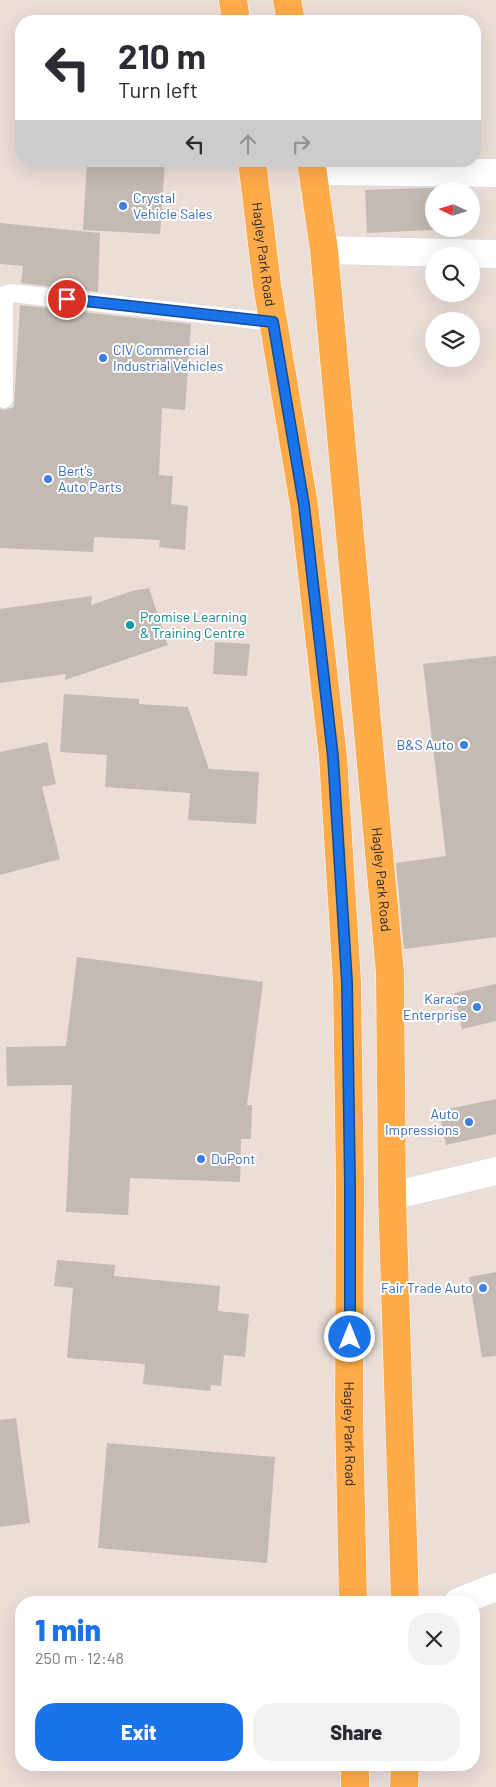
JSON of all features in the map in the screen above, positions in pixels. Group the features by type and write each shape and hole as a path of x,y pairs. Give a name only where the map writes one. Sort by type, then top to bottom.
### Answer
{"main road":[{"path":"233,0 235,15"},
{"path":"288,0 290,15"},
{"name":"Hagley Park Road","path":"253,167 273,322 304,505 333,757 347,982 350,1186 349,1412 353,1596"},
{"name":"Hagley Park Road","path":"312,167 324,250 390,974 392,1196 405,1596"},
{"path":"355,1771 355,1787"},
{"path":"404,1787 405,1771"}],"street":[{"path":"338,167 496,173"},
{"path":"324,250 496,254"},
{"path":"392,1196 496,1171"},
{"path":"474,1596 496,1588"}],"lane":[{"path":"4,399 4,300 6,294 11,293 273,322"}],"building":[{"name":"Crystal Vehicle Sales","path":"87,167 165,167 160,234 83,230"},
{"path":"425,188 425,230 367,233 365,190"},
{"path":"0,223 100,233 98,292 21,283 23,266 0,264"},
{"path":"20,305 191,324 185,410 162,408 159,475 173,476 171,504 188,506 185,550 159,547 160,540 94,537 93,552 0,548 0,409 4,410 14,407"},
{"path":"149,588 168,645 65,680 66,674 0,683 0,609 92,596 91,605 132,591"},
{"path":"215,642 250,644 247,676 213,674"},
{"path":"496,656 496,937 404,949 396,863 446,856 423,664"},
{"path":"64,694 139,699 139,704 188,707 209,769 259,772 256,824 188,820 190,793 105,787 107,755 60,752"},
{"path":"47,742 56,784 42,787 60,859 0,875 0,752"},
{"path":"77,957 263,982 247,1105 252,1105 251,1139 241,1139 240,1182 130,1178 128,1215 66,1212 72,1085 7,1086 6,1047 66,1046"},
{"name":"Karace Enterprise","path":"496,984 496,1021 462,1029 454,993"},
{"name":"Auto Impressions","path":"496,1099 496,1134 446,1145 439,1111"},
{"path":"57,1260 115,1265 114,1276 220,1286 218,1311 249,1314 245,1357 224,1355 221,1386 211,1385 210,1391 143,1384 145,1364 67,1358 73,1288 54,1286"},
{"path":"496,1272 496,1356 482,1357 469,1277"},
{"path":"16,1418 30,1523 0,1527 0,1420"},
{"path":"107,1443 275,1457 267,1563 98,1548"}],"place":[{"name":"Crystal Vehicle Sales","path":"123,206"},
{"name":"CIV Commercial Industrial Vehicles","path":"103,358"},
{"name":"Bert's Auto Parts","path":"48,479"},
{"name":"Promise Learning & Training Centre","path":"130,625"},
{"name":"B&S Auto","path":"464,745"},
{"name":"Karace Enterprise","path":"477,1007"},
{"name":"Auto Impressions","path":"469,1122"},
{"name":"DuPont","path":"201,1159"},
{"name":"Fair Trade Auto","path":"483,1288"}],"route":[{"path":"67,299 273,322 304,505 333,757 347,982 350,1337"}]}
